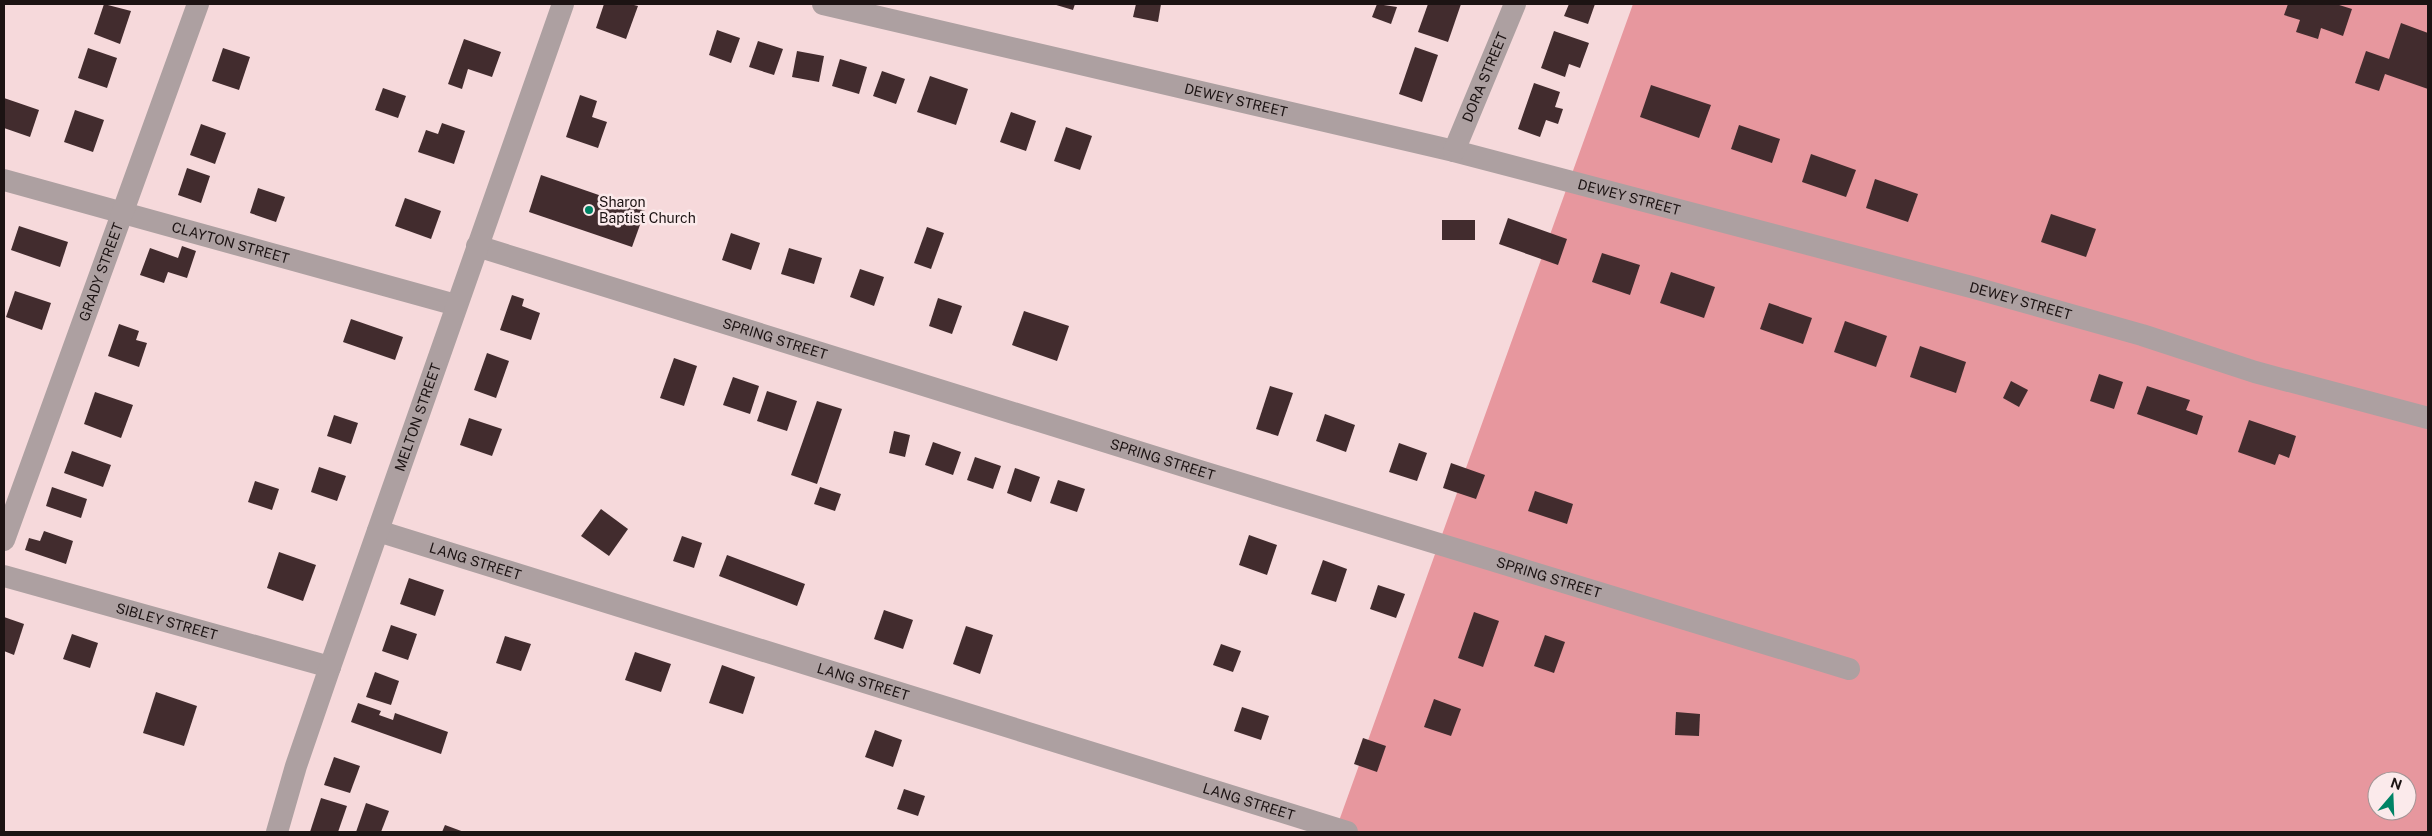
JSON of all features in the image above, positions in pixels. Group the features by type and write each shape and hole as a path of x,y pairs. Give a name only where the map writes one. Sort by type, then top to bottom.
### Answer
{"street":[{"name":"GRADY STREET","path":"4,540 198,4"},
{"name":"MELTON STREET","path":"276,832 296,766 330,667 563,4"},
{"name":"DEWEY STREET","path":"822,4 1454,151 1984,291 2142,335 2255,372 2428,418"},
{"name":"DORA STREET","path":"1454,151 1516,4"},
{"name":"CLAYTON STREET","path":"4,180 456,306"},
{"name":"SPRING STREET","path":"477,246 1203,472 1849,669"},
{"name":"LANG STREET","path":"378,531 1347,832"},
{"name":"SIBLEY STREET","path":"4,576 330,667"}],"shaded area":[{"path":"1633,4 2428,4 2428,832 1335,832"}],"building":[{"path":"104,4 131,11 120,44 94,34"},
{"path":"604,4 630,4 638,6 626,39 596,28"},
{"path":"1053,4 1075,4 1073,10"},
{"path":"1136,4 1161,4 1158,22 1133,17"},
{"path":"1377,4 1397,7 1391,24 1372,17"},
{"path":"1428,4 1461,4 1448,42 1418,32"},
{"path":"1569,4 1595,4 1588,24 1564,16"},
{"path":"2288,4 2336,4 2352,9 2343,36 2321,28 2318,39 2296,32 2300,20 2284,15"},
{"path":"2401,23 2428,33 2428,89 2385,74 2379,91 2355,83 2366,51 2389,59"},
{"path":"717,30 740,38 731,63 709,55"},
{"path":"1554,31 1589,43 1580,68 1569,64 1565,77 1541,68"},
{"path":"464,39 501,52 492,77 468,69 462,89 448,84"},
{"path":"758,41 783,49 774,75 749,67"},
{"path":"1415,47 1438,55 1422,102 1399,94"},
{"path":"88,48 117,58 107,88 78,78"},
{"path":"223,48 250,57 239,90 212,81"},
{"path":"797,51 824,56 819,82 792,77"},
{"path":"840,59 867,67 859,94 832,86"},
{"path":"882,71 905,79 896,104 873,96"},
{"path":"930,76 968,89 956,125 917,112"},
{"path":"1534,83 1560,92 1555,107 1563,109 1558,124 1546,120 1540,137 1518,129"},
{"path":"1651,85 1711,105 1699,138 1640,117"},
{"path":"383,88 406,96 398,118 375,110"},
{"path":"580,95 597,101 592,117 607,122 598,148 566,137"},
{"path":"4,98 39,110 30,137 4,128"},
{"path":"75,110 104,120 93,152 64,142"},
{"path":"1011,112 1036,121 1026,151 1000,142"},
{"path":"442,123 465,131 454,164 418,152 426,130 438,134"},
{"path":"201,124 226,133 215,164 190,155"},
{"path":"1739,125 1780,139 1772,163 1731,149"},
{"path":"1066,127 1092,136 1080,170 1054,161"},
{"path":"1811,154 1856,170 1846,197 1802,182"},
{"path":"187,168 210,176 201,203 178,195"},
{"path":"541,175 645,211 632,247 529,212"},
{"path":"1875,179 1918,194 1908,222 1866,208"},
{"path":"258,188 285,197 276,222 250,213"},
{"path":"405,198 441,211 431,239 395,226"},
{"path":"2051,214 2096,229 2086,257 2041,242"},
{"path":"1508,218 1567,239 1558,265 1499,244"},
{"path":"1442,220 1475,220 1475,240 1442,240"},
{"path":"19,226 68,242 60,267 11,250"},
{"path":"927,227 944,233 931,269 914,263"},
{"path":"731,233 760,243 751,270 722,260"},
{"path":"182,246 196,251 187,278 168,272 164,283 140,275 150,248 178,258"},
{"path":"789,248 822,258 814,284 781,274"},
{"path":"1602,253 1640,265 1630,295 1592,282"},
{"path":"860,269 884,277 874,306 850,297"},
{"path":"1671,272 1715,287 1704,318 1660,303"},
{"path":"15,291 51,303 42,330 6,317"},
{"path":"512,295 524,299 522,306 540,313 531,340 500,330"},
{"path":"938,298 962,306 952,334 929,326"},
{"path":"1769,303 1812,318 1803,344 1760,329"},
{"path":"1024,311 1069,326 1057,361 1012,345"},
{"path":"351,319 403,337 395,360 343,342"},
{"path":"1845,321 1887,336 1876,367 1834,352"},
{"path":"119,324 139,331 136,340 147,343 139,367 108,356"},
{"path":"1920,346 1966,362 1956,393 1910,377"},
{"path":"487,353 509,361 496,398 474,390"},
{"path":"674,358 697,366 684,406 660,398"},
{"path":"2099,374 2123,382 2114,409 2090,401"},
{"path":"733,377 759,386 750,414 723,405"},
{"path":"2011,381 2028,390 2019,407 2003,398"},
{"path":"1270,386 1293,393 1278,436 1256,429"},
{"path":"2147,386 2190,400 2186,410 2203,416 2197,435 2137,414"},
{"path":"767,391 797,401 787,431 757,421"},
{"path":"95,392 133,405 121,438 84,424"},
{"path":"817,401 842,409 817,484 791,475"},
{"path":"1325,414 1355,425 1346,452 1316,441"},
{"path":"334,415 358,423 351,444 327,436"},
{"path":"469,418 502,429 492,456 460,445"},
{"path":"2249,420 2296,436 2289,458 2279,454 2275,465 2238,452"},
{"path":"894,431 910,435 905,457 889,453"},
{"path":"933,442 961,452 953,475 925,465"},
{"path":"1399,443 1427,453 1417,481 1389,472"},
{"path":"72,451 111,465 103,487 64,473"},
{"path":"975,457 1001,466 993,489 967,480"},
{"path":"1451,463 1485,475 1476,499 1443,488"},
{"path":"319,467 346,476 337,501 311,492"},
{"path":"1015,468 1040,477 1031,502 1007,493"},
{"path":"1058,480 1085,489 1077,512 1050,503"},
{"path":"255,481 279,489 272,510 248,502"},
{"path":"52,487 87,499 81,518 46,506"},
{"path":"820,487 841,494 835,511 814,504"},
{"path":"1535,491 1573,504 1567,524 1528,511"},
{"path":"601,509 628,529 609,556 581,536"},
{"path":"44,531 73,541 66,564 25,550 29,538 40,541"},
{"path":"1249,535 1277,545 1267,575 1239,565"},
{"path":"682,536 702,543 694,568 673,561"},
{"path":"279,552 316,565 303,601 267,588"},
{"path":"727,555 805,584 797,606 719,576"},
{"path":"1323,560 1347,569 1336,602 1311,594"},
{"path":"409,578 444,590 435,616 400,604"},
{"path":"1378,585 1405,594 1396,618 1370,609"},
{"path":"884,610 913,620 903,649 874,639"},
{"path":"1474,612 1499,621 1483,667 1458,658"},
{"path":"4,617 24,624 14,655 4,651"},
{"path":"391,625 417,634 408,660 382,651"},
{"path":"966,626 993,635 980,674 953,664"},
{"path":"72,634 98,643 90,668 63,659"},
{"path":"1545,635 1565,642 1554,673 1534,666"},
{"path":"505,636 531,644 521,671 496,663"},
{"path":"1221,644 1241,651 1233,672 1213,665"},
{"path":"635,652 671,664 661,692 625,680"},
{"path":"722,665 755,677 743,714 709,703"},
{"path":"375,672 399,681 391,705 366,697"},
{"path":"156,692 197,706 184,746 143,733"},
{"path":"1434,699 1461,709 1451,736 1424,727"},
{"path":"358,703 381,711 379,715 393,720 395,713 448,732 441,754 351,722"},
{"path":"1242,707 1269,716 1261,740 1234,731"},
{"path":"1676,712 1700,714 1699,736 1675,735"},
{"path":"875,730 902,740 893,767 865,757"},
{"path":"1363,738 1386,746 1377,772 1354,764"},
{"path":"334,757 360,766 350,793 324,785"},
{"path":"904,789 925,796 918,816 897,809"},
{"path":"321,798 347,806 338,832 310,832"},
{"path":"366,803 389,811 381,832 356,832"},
{"path":"445,825 464,832 442,832"}],"place":[{"name":"Sharon Baptist Church","path":"589,210"}]}
